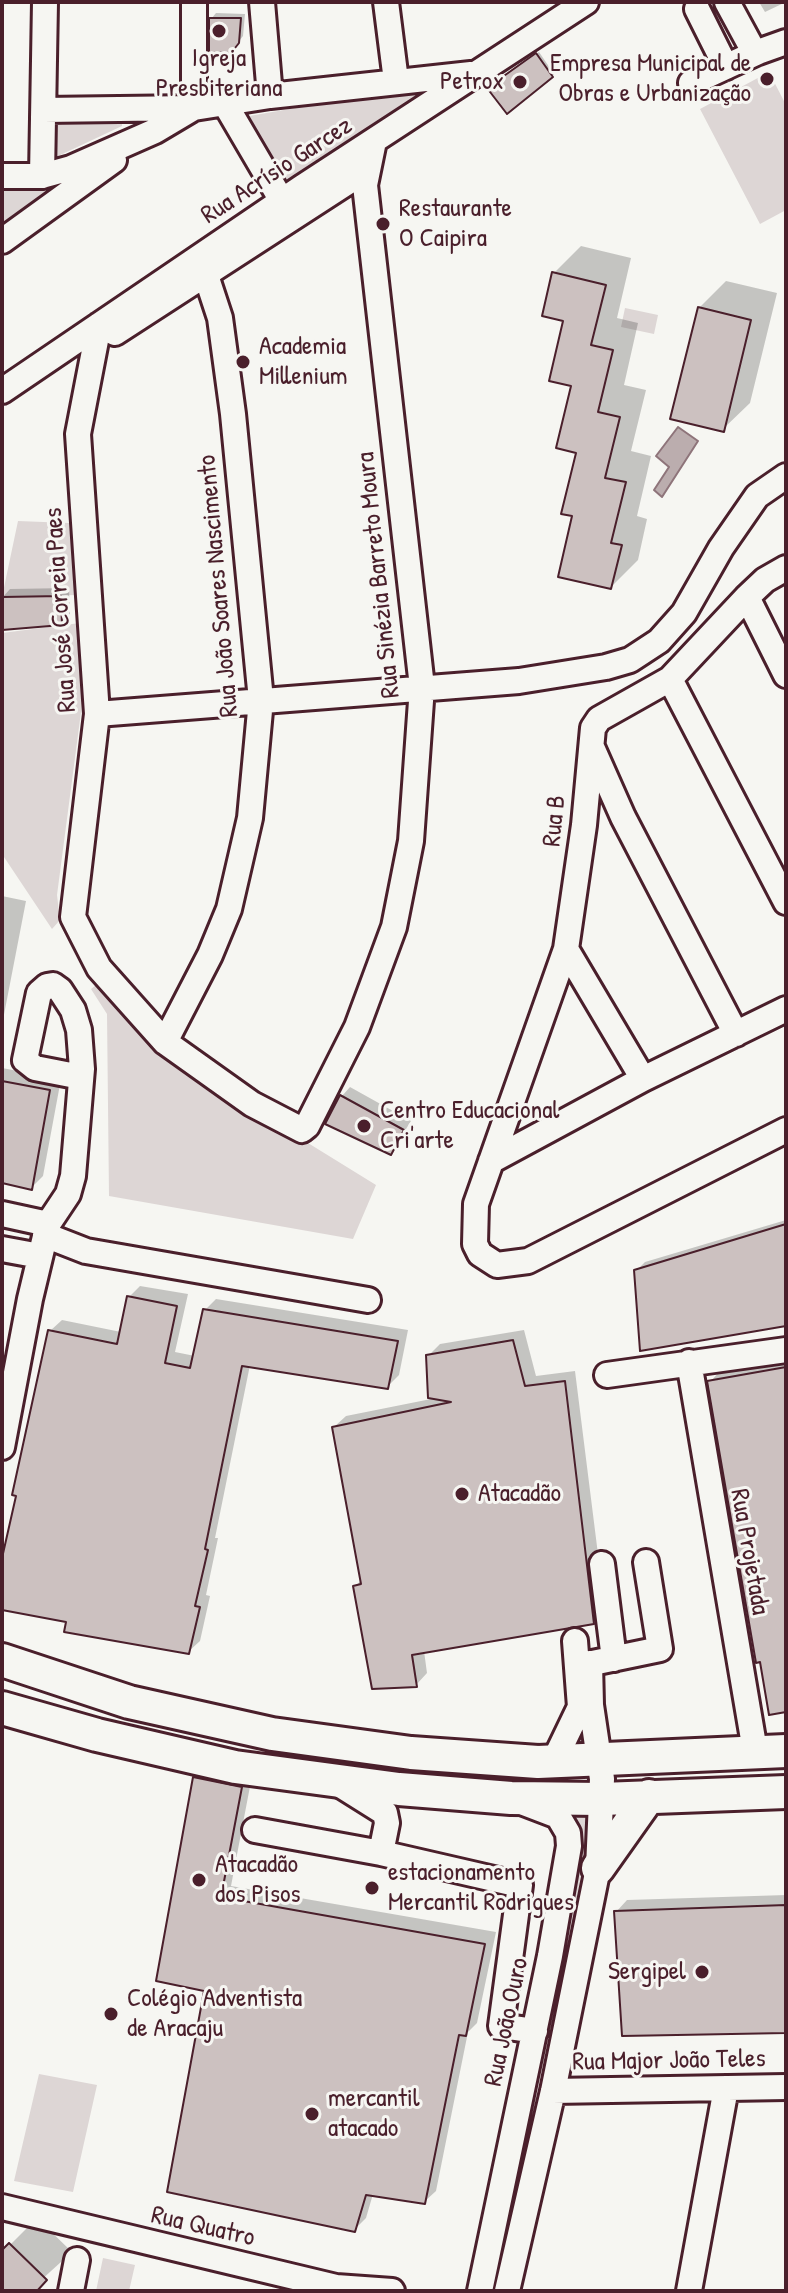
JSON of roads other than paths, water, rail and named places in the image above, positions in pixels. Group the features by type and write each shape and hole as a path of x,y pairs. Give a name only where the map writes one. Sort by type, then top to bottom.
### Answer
{"main road":[{"path":"2,1660 129,1702 272,1734 411,1753 554,1761 770,1751"},
{"path":"2,1708 97,1735 235,1767 329,1780 511,1798 602,1799 786,1792"},
{"path":"598,1868 649,1796"}],"street":[{"path":"42,176 45,2"},
{"path":"194,2 194,108"},
{"path":"262,2 270,96"},
{"path":"386,2 396,81"},
{"name":"Rua Acrísio Garcez","path":"204,266 282,201 355,175 374,141 586,2"},
{"path":"727,2 749,46 758,52"},
{"path":"744,2 762,32 786,26"},
{"path":"697,9 726,67"},
{"path":"691,83 786,42"},
{"path":"44,110 194,108 270,96 476,74"},
{"path":"224,102 282,201"},
{"path":"2,241 155,131 194,108"},
{"path":"2,176 42,176 71,168 155,131"},
{"name":"Rua Sinézia Barreto Moura","path":"305,1129 357,1027 394,927 411,841 422,687 355,175 374,141"},
{"path":"2,391 355,175"},
{"name":"Rua João Soares Nascimento","path":"165,1042 210,955 229,909 250,818 261,700 233,414 220,318 204,266"},
{"name":"Rua José Correia Paes","path":"98,335 78,443 97,714 73,917 82,940 99,968 165,1042 252,1104 298,1129 305,1129"},
{"path":"97,714 519,681 606,667 630,660 659,641 684,613 721,548 757,496 786,476"},
{"path":"736,1034 623,817 589,742 599,719 670,679 747,597 765,580 786,568"},
{"path":"747,597 786,675"},
{"path":"670,679 786,902"},
{"name":"Rua B","path":"589,742 584,825 566,949 474,1215 475,1244 488,1261 509,1265 528,1261 786,1130"},
{"path":"584,825 594,813 605,810 623,817"},
{"path":"566,949 643,1079"},
{"path":"491,1161 643,1079 786,1009"},
{"path":"2,1447 45,1238 71,1183 82,1073"},
{"path":"2,1214 45,1238 86,1251 368,1300"},
{"path":"2,1249 45,1238"},
{"path":"607,1375 786,1350"},
{"name":"Rua Projetada","path":"689,1362 770,1751"},
{"path":"594,1663 660,1649 646,1562"},
{"path":"507,2291 553,2091 598,1868 602,1799 600,1758 591,1705 602,1564"},
{"path":"575,1641 594,1663"},
{"path":"554,1761 567,1740 594,1663"},
{"path":"329,1780 385,1813 387,1823 381,1853"},
{"name":"Rua João Ouro","path":"480,2291 550,1956 569,1846 564,1824 550,1812 511,1798"},
{"path":"255,1830 381,1853 520,1885 501,2026 535,2031"},
{"path":"550,1956 562,1955 577,1964"},
{"name":"Rua Major João Teles","path":"553,2091 786,2087"},
{"path":"689,2291 726,2088"},
{"name":"Rua Quatro","path":"2,2207 319,2283 392,2291"},
{"path":"493,2237 506,2245 519,2240"},
{"path":"71,2291 77,2260"}],"place":[{"name":"Igreja Presbiteriana","path":"219,31"},
{"name":"Empresa Municipal de Obras e Urbanização","path":"767,79"},
{"name":"Petrox","path":"520,82"},
{"name":"Restaurante O Caipira","path":"383,224"},
{"name":"Academia Millenium","path":"243,362"},
{"name":"Centro Educacional Cri'arte","path":"364,1126"},
{"name":"Atacadão","path":"462,1494"},
{"name":"Atacadão dos Pisos","path":"199,1880"},
{"name":"estacionamento Mercantil Rodrigues","path":"372,1888"},
{"name":"Sergipel","path":"702,1972"},
{"name":"Colégio Adventista de Aracaju","path":"111,2014"},
{"name":"mercantil atacado","path":"312,2114"}]}
